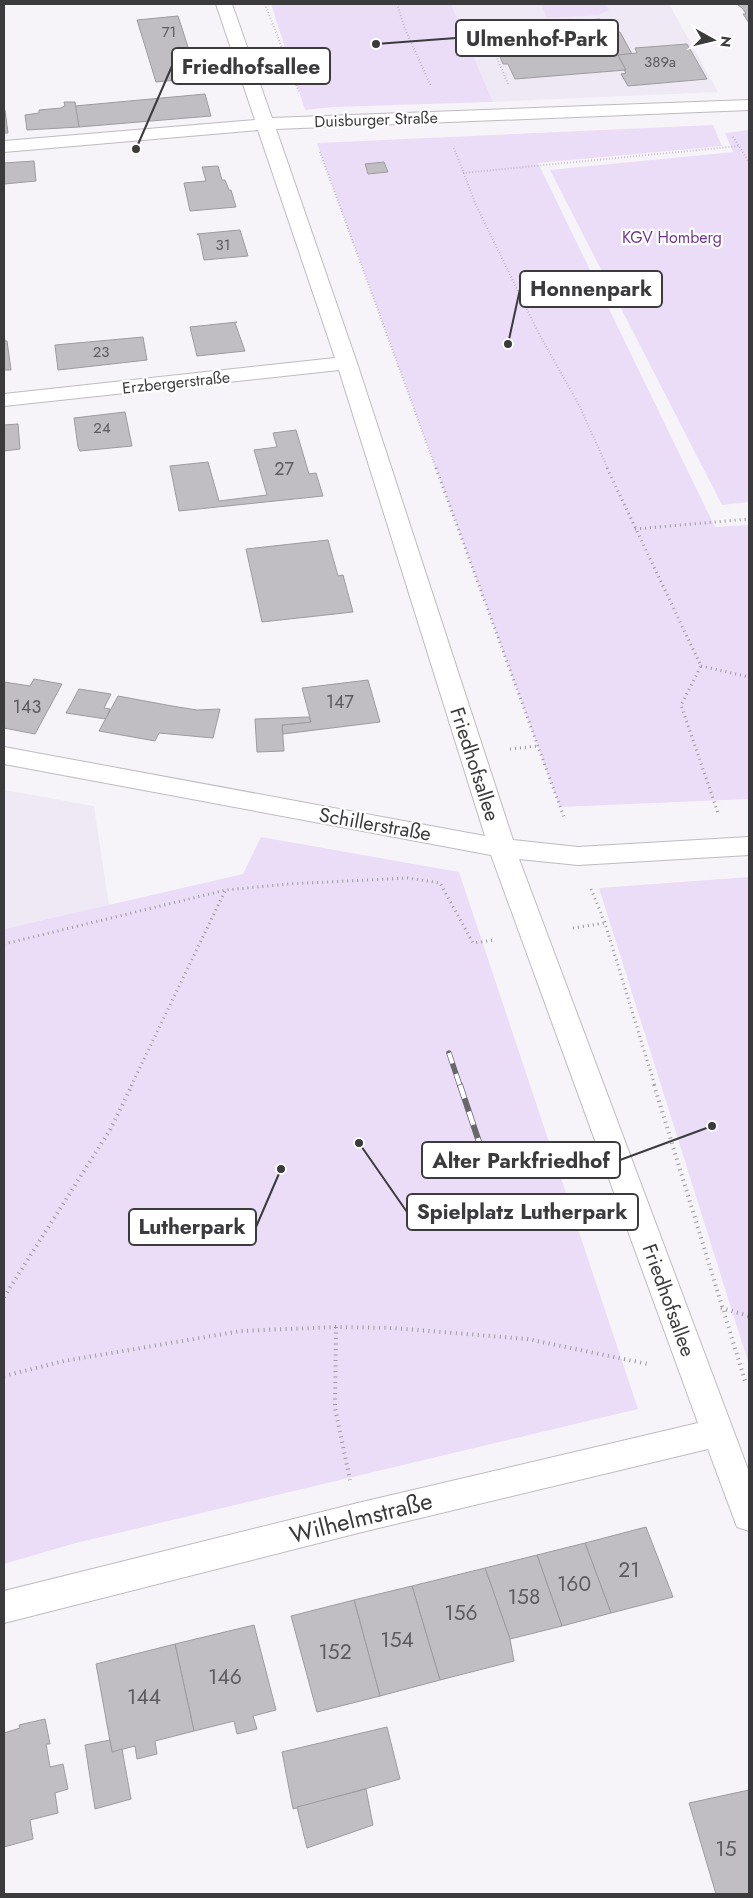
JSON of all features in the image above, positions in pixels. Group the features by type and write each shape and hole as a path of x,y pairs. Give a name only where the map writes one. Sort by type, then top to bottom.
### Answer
{"street":[{"name":"Friedhofsallee","path":"224,4 347,363 502,848 532,934 749,1516"},
{"name":"Duisburger Straße","path":"4,147 309,121 749,105"},
{"name":"Erzbergerstraße","path":"4,400 347,363"},
{"name":"Schillerstraße","path":"4,756 502,848 578,856 740,847"},
{"name":"Wilhelmstraße","path":"4,1607 362,1517 719,1432"}],"path":[{"path":"265,4 297,84 578,856 605,923 746,1385"},
{"path":"397,4 405,29 445,116 476,204 534,324 579,405 635,529 702,666"},
{"path":"729,131 749,162"},
{"path":"464,173 739,146"},
{"path":"635,529 749,519"},
{"path":"702,666 749,677"},
{"path":"702,666 681,705 740,847"},
{"path":"4,944 226,890 288,884 408,878 440,883 473,943 532,934"},
{"path":"4,1297 110,1130 226,890"},
{"path":"722,1308 749,1316"},
{"path":"336,1327 335,1408 345,1462 362,1517"},
{"path":"4,1376 64,1361 241,1331 336,1327 393,1328 527,1339 696,1374"}],"shaded area":[{"path":"451,4 669,4 718,92 493,102"},
{"path":"4,790 94,806 109,905 4,929"}],"green space":[{"path":"271,4 451,4 493,102 333,107 305,110"},
{"path":"541,4 606,4 609,10 598,15 547,18"},
{"path":"713,125 722,146 538,163 715,527 749,525 749,799 560,807 317,143"},
{"name":"KGV Homberg","path":"749,130 749,502 722,505 550,170 733,152 725,133"},
{"path":"261,837 459,872 638,1409 72,1544 4,1564 4,929 243,874"},
{"path":"749,877 749,1365 599,888"}],"building":[{"path":"737,4 749,4 749,23 743,14 746,14 743,9"},
{"path":"178,16 198,78 156,82 137,20"},
{"path":"600,19 607,33 620,32 632,54 618,55 626,70 515,79 508,64 503,64 494,42 499,42 492,28"},
{"path":"687,44 707,79 628,86 621,74 626,73 624,70 626,70 618,55 637,53 635,48"},
{"path":"205,94 211,116 79,127 75,106"},
{"path":"64,102 75,102 79,127 27,130 25,115 39,113 39,110 61,108 65,106"},
{"path":"5,110 8,133 4,133"},
{"path":"34,161 36,181 4,184 4,163"},
{"path":"384,162 388,172 368,174 365,164"},
{"path":"218,166 222,180 225,180 229,190 231,190 236,207 190,211 184,183 206,181 202,167"},
{"path":"240,230 248,256 204,260 199,235 197,234"},
{"path":"237,322 235,323 245,351 197,356 190,327"},
{"path":"4,334 5,341 7,341 11,370 4,370"},
{"path":"143,337 147,360 58,370 55,345"},
{"path":"125,412 132,446 80,451 74,418"},
{"path":"18,424 20,449 4,451 4,425"},
{"path":"296,430 309,474 316,473 323,496 179,511 170,466 208,462 219,501 267,495 254,450 277,447 273,433"},
{"path":"328,540 338,576 343,575 353,612 262,622 246,549"},
{"path":"34,679 62,684 35,734 4,728 4,682 30,686"},
{"path":"368,680 380,722 283,734 282,725 311,722 302,688"},
{"path":"79,689 111,694 104,708 110,709 106,719 66,713"},
{"path":"118,696 197,710 220,709 213,738 159,733 155,741 99,731"},
{"path":"309,717 311,722 282,725 284,751 257,752 255,719"},
{"path":"646,1527 673,1597 611,1613 585,1543"},
{"path":"585,1543 611,1613 562,1626 537,1555"},
{"path":"537,1555 562,1626 510,1639 485,1568"},
{"path":"485,1568 510,1639 514,1661 440,1680 412,1586"},
{"path":"412,1586 440,1680 380,1696 354,1600"},
{"path":"354,1600 380,1696 317,1712 291,1616"},
{"path":"254,1625 276,1710 253,1716 257,1729 237,1734 234,1721 194,1731 175,1644"},
{"path":"175,1644 194,1731 155,1741 157,1754 137,1759 135,1746 112,1752 96,1664"},
{"path":"45,1719 50,1744 46,1744 50,1767 63,1764 68,1789 55,1793 58,1813 30,1820 33,1839 4,1847 4,1733 20,1728 19,1725"},
{"path":"387,1727 400,1779 293,1809 282,1752"},
{"path":"110,1740 112,1752 122,1749 131,1799 95,1809 85,1745"},
{"path":"366,1789 373,1825 307,1848 297,1807"},
{"path":"749,1790 749,1894 716,1894 689,1803"}],"railway":[{"path":"449,1053 460,1086"},
{"path":"460,1085 487,1166"}],"place":[{"name":"Ulmenhof-Park","path":"376,44"},
{"name":"Friedhofsallee","path":"136,149"},
{"name":"Honnenpark","path":"508,344"},
{"name":"Alter Parkfriedhof","path":"712,1126"},
{"name":"Spielplatz Lutherpark","path":"359,1143"},
{"name":"Lutherpark","path":"281,1169"}]}
